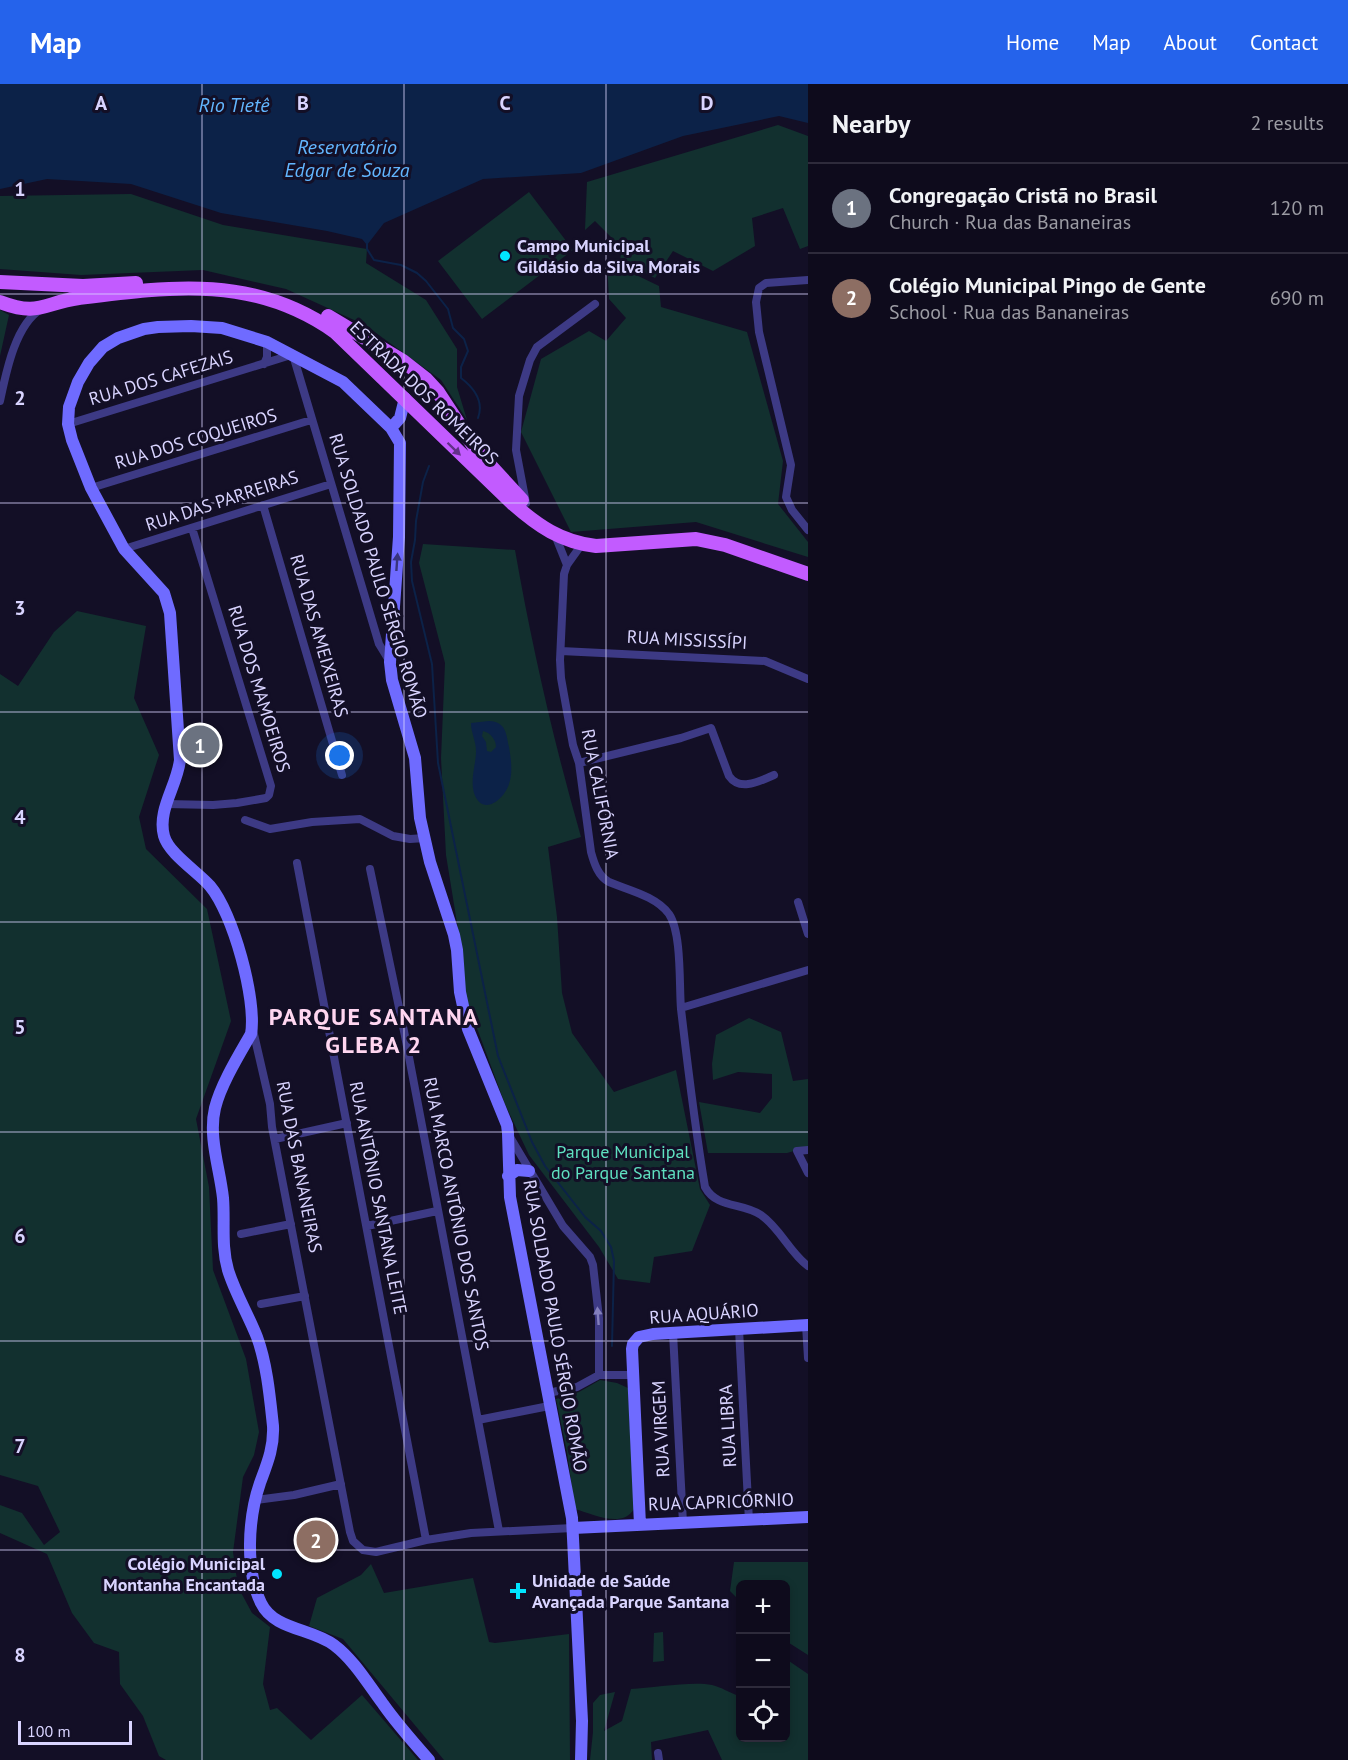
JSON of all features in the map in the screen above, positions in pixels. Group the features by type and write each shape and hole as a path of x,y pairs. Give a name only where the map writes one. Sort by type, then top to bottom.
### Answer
{"main road":[{"name":"ESTRADA DOS ROMEIROS","path":"0,282 83,286 197,280 248,285 281,294 312,307 411,366 438,392 476,450 506,485 526,504 559,527 583,535 609,537 696,530 728,537 808,564"},
{"path":"10,305 15,288 20,284"},
{"path":"42,285 48,295 43,308"},
{"name":"ESTRADA DOS ROMEIROS","path":"10,305 43,308 67,300 140,291 212,288 235,290 278,302 322,323 353,347 421,413 448,443 512,503 555,535 582,544 609,546 681,538 696,539 725,545 808,574"},
{"path":"392,385 395,370 411,366"},
{"path":"421,413 434,405 438,392"}],"street":[{"path":"808,280 766,283 759,288 756,302 759,332 791,465 786,497 792,510 808,530"},
{"path":"526,504 516,450 519,396 530,360 537,347 595,304"},
{"path":"10,305 23,328"},
{"path":"0,401 23,328 29,318 43,308"},
{"name":"RUA DAS BANANEIRAS","path":"392,636 399,537 400,443 391,428 343,382 267,342 244,334 206,326 158,327 129,333 103,347 89,363 72,396 68,424 72,440 92,488 124,549 164,593 169,605 180,760 162,825 167,842 210,885 226,910 251,999 253,1026 353,1540 363,1550 376,1552 426,1539 499,1531 640,1525"},
{"path":"264,364 267,357 267,342"},
{"name":"RUA DOS CAFEZAIS","path":"68,424 292,355"},
{"name":"RUA SOLDADO PAULO SÉRGIO ROMÃO","path":"292,355 379,644 390,662 392,680 415,758 420,818 430,862 458,950 460,992 468,1029 507,1125 510,1197 573,1528 582,1721 581,1760"},
{"path":"391,428 400,418 405,398"},
{"path":"400,418 421,413"},
{"name":"RUA DOS COQUEIROS","path":"92,488 311,420"},
{"name":"RUA DAS PARREIRAS","path":"124,549 330,484"},
{"name":"RUA DAS AMEIXEIRAS","path":"263,505 342,775"},
{"name":"RUA DOS MAMOEIROS","path":"166,804 237,803 266,798 271,786 192,528"},
{"name":"RUA CALIFÓRNIA","path":"555,535 567,565"},
{"name":"RUA CALIFÓRNIA","path":"582,544 567,565 564,574 561,678 573,745 579,763 591,852 595,865 609,882 654,901 669,914 671,919 678,957 681,1008 705,1187 712,1198 753,1211 764,1217 808,1266"},
{"path":"379,644 392,636"},
{"path":"390,662 392,636"},
{"name":"RUA MISSISSÍPI","path":"561,651 765,661 808,679"},
{"path":"579,763 681,738 711,728 729,776 734,782 746,784 774,775"},
{"path":"245,820 270,829 312,822 360,819 393,836 410,839 425,838"},
{"name":"RUA ANTÔNIO SANTANA LEITE","path":"297,862 426,1539"},
{"name":"RUA MARCO ANTÔNIO DOS SANTOS","path":"370,869 405,1036 499,1531"},
{"path":"798,902 808,934"},
{"path":"681,1008 808,970"},
{"path":"253,1026 217,1101 214,1132 223,1199 223,1235 227,1267 261,1350 272,1415 271,1454 256,1500 249,1558 252,1578 262,1606 273,1619 327,1640 342,1652 398,1725 429,1760"},
{"path":"275,1139 347,1123"},
{"path":"508,1133 563,1226 590,1257 593,1265 599,1318 599,1375"},
{"path":"808,1150 797,1151 808,1173"},
{"path":"508,1176 517,1170 529,1171"},
{"path":"367,1226 437,1211"},
{"path":"241,1234 291,1224"},
{"path":"261,1304 305,1296"},
{"path":"807,1325 808,1358"},
{"name":"RUA AQUÁRIO","path":"632,1375 632,1349 639,1337 653,1334 807,1325"},
{"name":"RUA LIBRA","path":"739,1329 749,1521"},
{"name":"RUA VIRGEM","path":"673,1333 683,1523"},
{"path":"478,1420 548,1400 599,1375 632,1375"},
{"name":"RUA CAPRICÓRNIO","path":"632,1375 640,1525 808,1517"},
{"path":"256,1500 294,1495 341,1484"}],"green space":[{"path":"778,125 808,136 808,246 800,249 783,208 752,218 755,246 713,271 673,251 655,278 620,260 622,248 595,221 585,230 587,182"},
{"name":"Campo Municipal Gildásio da Silva Morais","path":"529,192 573,250 482,319 438,261"},
{"path":"131,194 223,225 367,249 366,263 426,300 457,349 457,387 467,420 441,380 365,325 286,289 203,270 81,275 0,269 0,196"},
{"path":"607,261 659,286 661,307 747,332 783,461 778,504 808,542 808,557 696,522 571,532 521,432 541,359 589,331 606,341 626,318 609,299"},
{"path":"0,310 9,315 0,356"},
{"name":"Parque Municipal do Parque Santana","path":"423,544 515,550 544,695 581,837 548,847 557,917 562,993 572,1033 614,1092 676,1070 700,1189 710,1205 692,1251 654,1257 650,1283 618,1279 599,1247 529,1155 505,1104 464,993 458,929 446,855 441,758 445,663 419,563"},
{"path":"77,611 146,626 134,698 159,755 139,817 146,849 207,909 231,1021 196,1119 209,1187 213,1270 246,1359 259,1432 254,1455 243,1477 233,1552 238,1587 252,1613 270,1627 263,1684 270,1710 277,1708 311,1740 362,1695 418,1760 166,1760 159,1756 143,1716 120,1684 119,1652 94,1643 72,1613 47,1554 0,1533 0,1505 22,1513 44,1545 60,1532 38,1486 0,1475 0,674 18,686 54,632"},
{"path":"749,1018 781,1032 793,1081 808,1079 808,1147 787,1153 708,1153 699,1102 760,1113 772,1098 772,1074 738,1072 713,1080 712,1064 716,1035"},
{"path":"600,1380 628,1388 634,1509 629,1515 615,1519 575,1509 567,1452 556,1399 579,1392"},
{"path":"734,1562 808,1562 808,1655 790,1644 790,1580 736,1580 736,1597 730,1591"},
{"path":"371,1564 384,1593 473,1578 489,1642 569,1634 570,1760 444,1760 343,1639 309,1626 317,1598 361,1575"},
{"path":"663,1632 664,1661 653,1662 654,1633"},
{"path":"790,1662 808,1674 808,1760 722,1760 708,1730 651,1742 652,1760 590,1760 593,1703 600,1695 615,1692 604,1731 622,1721 631,1689 694,1684 715,1686 736,1695 736,1742 790,1742"}],"water":[{"name":"Reservatório Edgar de Souza","path":"0,84 808,84 808,123 779,116 683,136 581,173 483,179 384,223 367,245 362,239 327,231 221,213 131,184 47,179 0,189"},
{"path":"495,722 502,726 507,737 511,761 509,784 503,796 493,804 482,804 474,793 476,751 471,723","holes":["483,731 488,733 496,744 491,752 487,751 486,742 482,736"]}],"waterway":[{"path":"367,244 367,249 374,260 401,265 417,273 448,309 453,328 464,339 468,351 461,367 461,378 477,396 480,406 478,418"},
{"path":"429,466 423,482 416,521 411,562 412,581 432,664 438,763 498,1056 532,1142 545,1166 585,1217 601,1231 611,1247 614,1261 612,1346"}],"place":[{"name":"Campo Municipal Gildásio da Silva Morais","path":"505,256"},
{"name":"Congregação Cristã no Brasil","path":"200,745"},
{"name":"Colégio Municipal Pingo de Gente","path":"316,1540"},
{"name":"Colégio Municipal Montanha Encantada","path":"277,1574"},
{"name":"Unidade de Saúde Avançada Parque Santana","path":"518,1591"}],"district":[{"name":"PARQUE SANTANA GLEBA 2","path":"374,1031"}],"water label":[{"name":"Rio Tietê","path":"234,105"}]}
